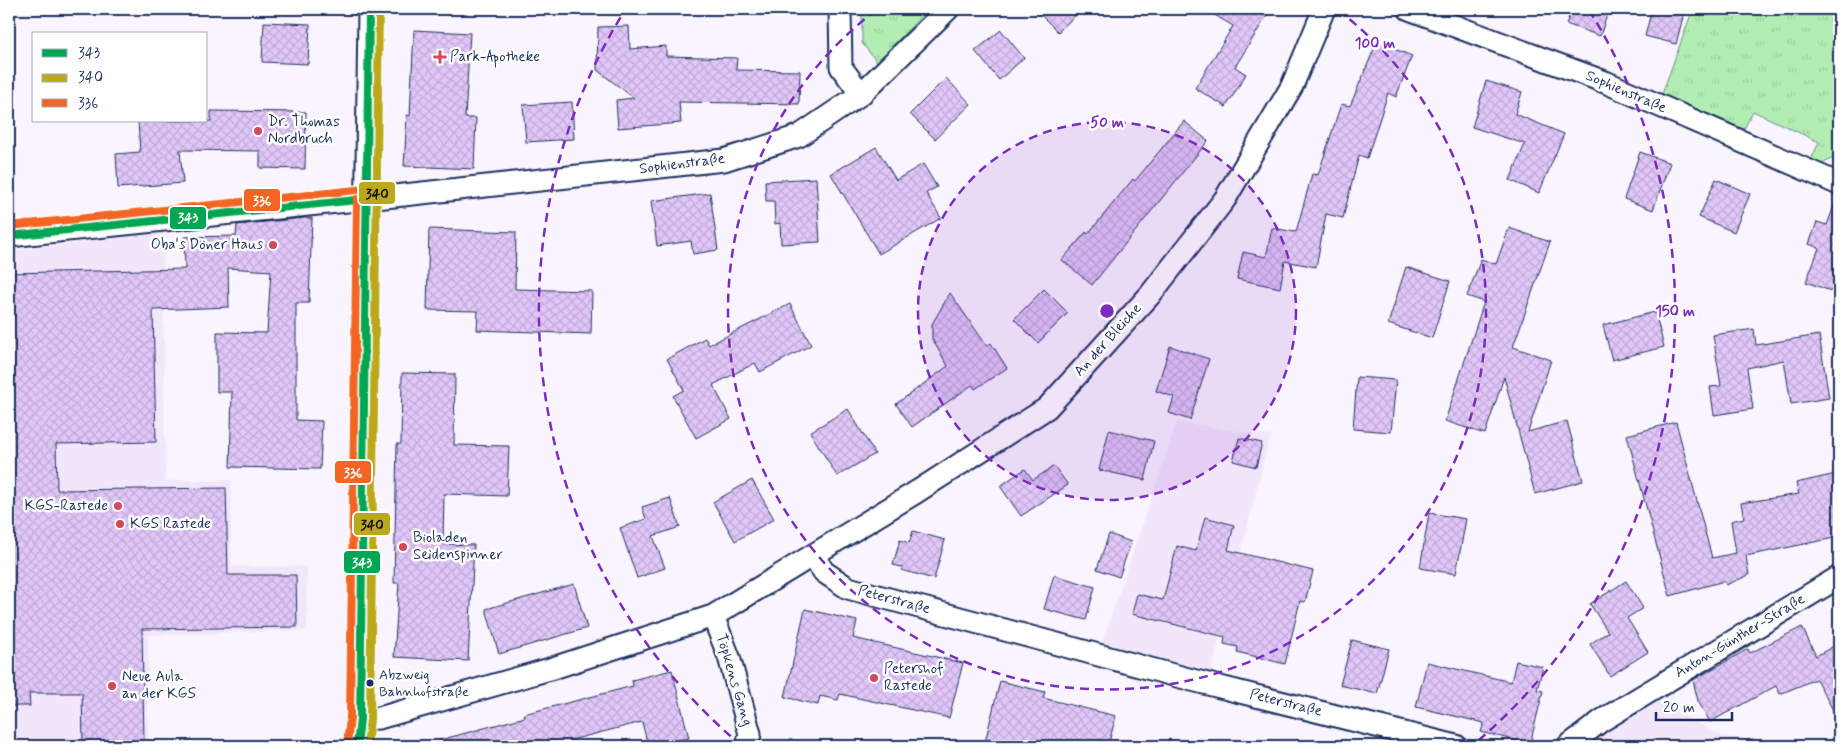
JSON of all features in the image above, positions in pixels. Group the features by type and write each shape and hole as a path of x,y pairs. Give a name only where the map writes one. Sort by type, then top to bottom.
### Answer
{"street":[{"path":"357,746 360,719 369,9"},
{"path":"840,9 841,67 861,94"},
{"name":"Sophienstraße","path":"9,236 367,200 724,160 799,136 861,94 948,9"},
{"name":"An der Bleiche","path":"813,556 1047,408 1150,295 1225,199 1292,86 1324,9"},
{"name":"Sophienstraße","path":"1408,9 1605,82 1839,184"},
{"path":"360,719 380,718 550,669 712,616 813,556"},
{"name":"Peterstraße","path":"813,556 824,572 848,588 1192,680 1456,746"},
{"name":"Anton-Günther-Straße","path":"1568,746 1600,721 1839,577"},
{"name":"Töpkens Gang","path":"712,616 730,656 750,734 747,746"}],"shaded area":[{"name":"KGS Rastede","path":"163,232 165,481 231,480 231,567 307,566 307,630 148,635 148,746 9,746 9,251"},
{"path":"1177,422 1270,436 1208,684 1098,655"},
{"path":"1643,695 1722,736 1788,745 1570,746"}],"green space":[{"path":"862,9 928,9 877,62 862,43"},
{"path":"1693,9 1839,9 1839,155 1822,164 1811,160 1819,142 1753,111 1744,129 1662,94"}],"building":[{"path":"1035,9 1082,9 1058,32"},
{"path":"1205,9 1271,9 1235,67 1246,74 1226,107 1195,88 1233,26"},
{"path":"1572,9 1609,9 1600,36 1566,24"},
{"path":"1652,9 1685,9 1676,44 1645,36"},
{"path":"264,22 310,24 308,64 262,62"},
{"path":"629,26 630,49 666,46 666,56 737,58 736,70 800,71 799,104 679,102 681,123 618,128 616,100 634,98 597,70 598,27"},
{"path":"414,30 470,33 465,118 476,118 474,169 404,166 407,115 410,116"},
{"path":"1001,30 1024,58 999,80 975,51"},
{"path":"1377,42 1412,56 1396,97 1388,93 1367,158 1359,155 1343,218 1326,214 1316,267 1285,261 1280,288 1237,279 1243,252 1266,257 1272,228 1296,232 1312,174 1318,175 1341,104 1350,106"},
{"path":"946,78 971,104 935,139 910,114"},
{"path":"1486,81 1522,92 1515,114 1564,134 1539,193 1510,180 1525,144 1472,127"},
{"path":"572,102 574,139 526,142 523,105"},
{"path":"211,111 306,112 305,169 260,168 260,151 180,150 183,183 118,188 116,154 140,152 138,122 211,121"},
{"path":"1184,121 1208,141 1092,285 1062,260 1086,232 1088,234 1133,179 1135,181"},
{"path":"876,147 896,180 923,164 937,187 926,193 941,218 879,254 831,174"},
{"path":"1640,152 1670,163 1653,210 1624,199"},
{"path":"816,178 820,242 781,244 780,223 775,224 774,201 766,201 765,181"},
{"path":"1716,179 1750,194 1734,232 1699,217"},
{"path":"710,193 718,250 693,254 691,241 657,246 651,201"},
{"path":"1837,198 1839,199 1839,294 1806,282 1819,248 1809,244 1817,222 1827,225"},
{"name":"KGS Rastede","path":"312,218 309,303 296,303 296,420 322,421 320,469 230,467 232,392 217,392 217,332 267,333 271,271 228,268 229,307 153,310 156,442 56,444 57,490 226,488 228,575 296,575 297,627 142,629 144,743 83,744 82,693 29,693 30,706 9,706 9,273 185,269 184,237 236,236 237,225"},
{"path":"1509,228 1550,242 1513,347 1551,360 1528,432 1567,421 1583,481 1535,494 1504,377 1485,434 1445,421 1484,302 1467,296 1481,259 1496,264"},
{"path":"429,229 516,232 515,289 592,291 591,334 477,330 478,311 427,310"},
{"path":"1406,267 1450,281 1432,338 1388,324"},
{"path":"1044,289 1068,313 1038,343 1014,319"},
{"path":"950,293 987,346 991,343 1007,368 975,389 972,385 912,427 896,404 948,366 932,339 932,324"},
{"path":"790,304 811,345 760,372 755,363 713,385 731,419 696,438 673,396 684,390 667,359 705,338 709,345"},
{"path":"1655,312 1664,347 1612,360 1603,325"},
{"path":"1754,329 1756,345 1819,335 1829,398 1791,404 1784,360 1747,368 1753,409 1714,415 1710,387 1721,386 1713,335"},
{"path":"1170,346 1209,359 1190,420 1169,413 1174,397 1156,391"},
{"path":"402,373 455,374 454,445 509,446 507,496 444,494 443,544 474,545 468,661 394,657 399,583 394,583 397,444 401,444"},
{"path":"1357,377 1396,380 1391,432 1353,429"},
{"path":"848,409 875,454 837,476 810,432"},
{"path":"1676,422 1712,558 1736,553 1731,521 1744,518 1741,503 1799,494 1796,483 1836,474 1839,488 1839,537 1746,556 1749,575 1726,585 1724,581 1670,596 1627,435"},
{"path":"1109,430 1154,441 1145,480 1099,470"},
{"path":"1239,438 1262,443 1256,467 1233,461"},
{"path":"1054,466 1068,485 1021,516 1000,486 1025,469 1033,480"},
{"path":"752,480 774,519 735,541 713,502"},
{"path":"670,498 680,527 653,536 665,568 637,578 620,528 646,519 642,507"},
{"path":"1429,513 1466,519 1456,574 1420,568"},
{"path":"1205,517 1234,525 1228,550 1313,571 1305,602 1300,601 1285,664 1237,652 1238,647 1224,644 1225,637 1132,614 1137,594 1163,600 1177,546 1196,551"},
{"path":"913,531 945,540 934,579 901,570 902,567 893,565 900,540 909,543"},
{"path":"1109,534 1131,542 1119,577 1097,569"},
{"path":"1054,575 1095,587 1086,620 1044,609"},
{"path":"1626,581 1643,608 1627,618 1648,652 1610,676 1590,644 1608,632 1590,604"},
{"path":"574,584 587,628 499,654 486,609"},
{"name":"Petershof Rastede","path":"805,609 857,621 853,638 963,663 949,718 840,694 838,700 820,696 818,705 785,697"},
{"path":"1802,627 1816,656 1839,643 1839,721 1816,679 1780,694 1776,686 1710,722 1698,701 1693,680 1748,649 1750,653"},
{"path":"1352,640 1389,649 1377,694 1340,685"},
{"path":"1516,661 1543,667 1537,690 1543,691 1530,744 1481,732 1484,723 1416,707 1427,662 1511,682"},
{"path":"672,670 689,738 648,746 642,722 571,740 572,746 441,746 440,740 525,717 524,714 633,686 632,680"},
{"path":"1000,681 1045,692 1043,698 1116,716 1108,746 984,746"}],"transit line":[{"name":"343","path":"357,746 360,719 369,9"},
{"name":"340","path":"367,746 370,719 379,9"},
{"name":"336","path":"9,226 366,189"},
{"name":"336","path":"347,745 350,718 357,199"},
{"name":"343","path":"9,236 367,199"}],"place":[{"name":"Park-Apotheke","path":"440,57"},
{"name":"Dr. Thomas Nordbruch","path":"258,131"},
{"name":"Oba's Döner Haus","path":"273,245"},
{"name":"KGS-Rastede","path":"118,506"},
{"name":"KGS Rastede","path":"120,524"},
{"name":"Bioladen Seidenspinner","path":"403,547"},
{"name":"Petershof Rastede","path":"874,678"},
{"name":"Abzweig Bahnhofstraße","path":"370,683"},
{"name":"Neue Aula an der KGS","path":"112,686"}]}
